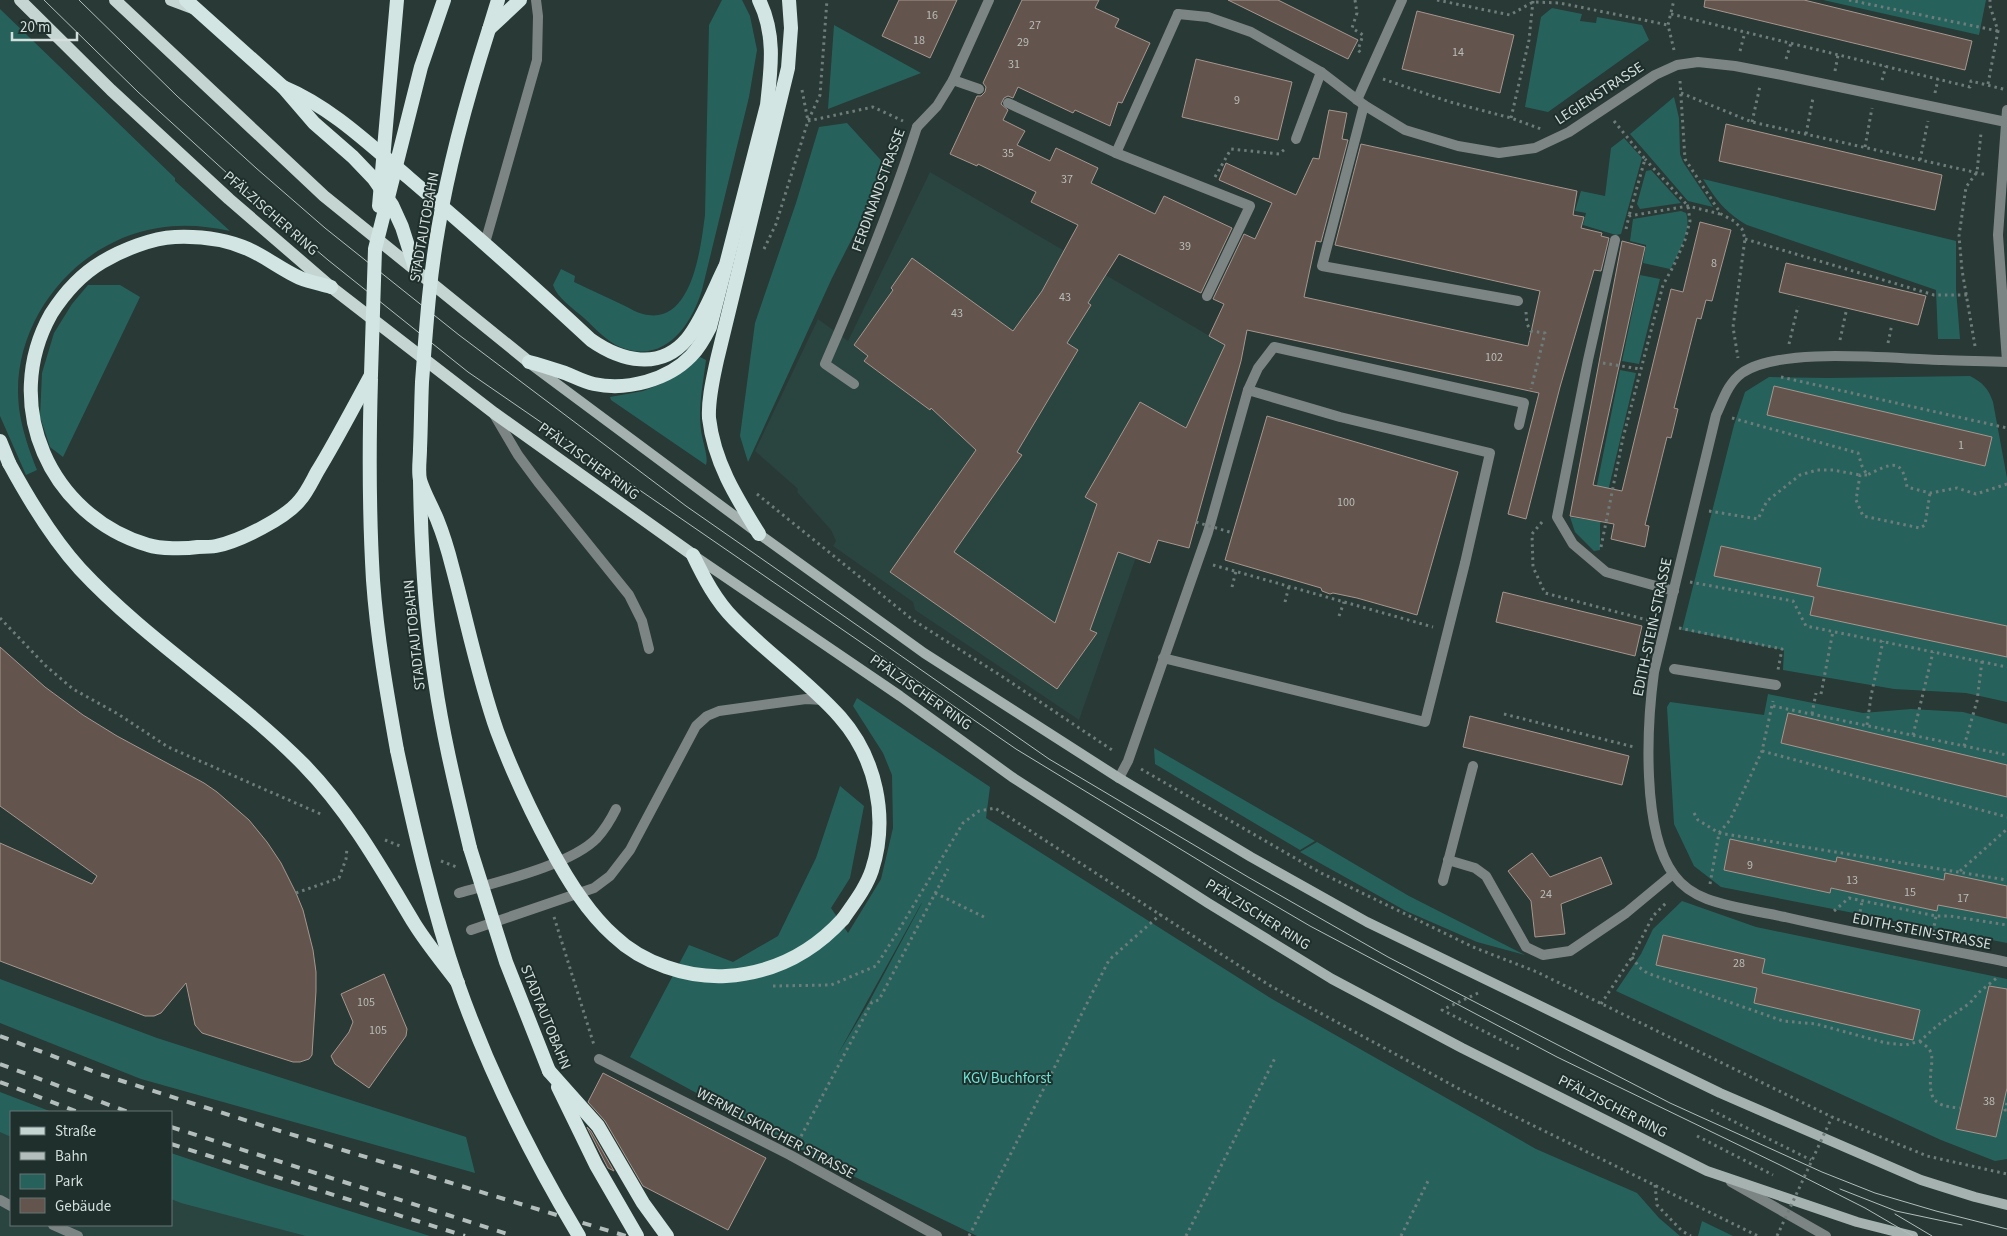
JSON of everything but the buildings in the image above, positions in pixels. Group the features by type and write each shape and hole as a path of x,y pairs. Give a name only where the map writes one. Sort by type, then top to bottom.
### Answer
{"highway":[{"path":"397,0 375,249 368,469 373,582 383,668 397,750 418,846 458,984 490,1065 515,1118 579,1236"},
{"path":"375,249 421,66 444,0"},
{"name":"STADTAUTOBAHN","path":"498,0 455,152 438,228 429,293 421,398 420,479 421,539 426,612 434,681 448,755 470,848 506,962 550,1071 596,1165 637,1236"},
{"path":"489,29 520,0"},
{"path":"528,362 593,384 605,386 636,384 673,370 690,357 702,342 710,327 766,105 770,76 771,35 764,11 758,0"},
{"path":"759,534 728,483 714,446 709,416 716,360 788,68 791,28 789,0"},
{"path":"190,5 283,87 314,123 353,157 374,179 392,205 402,227 416,271"},
{"path":"283,87 305,96 321,107 484,243 591,340 608,352 622,358 636,360 663,357 675,350 686,340 697,323 725,267"},
{"path":"331,286 301,278 246,248 215,239 173,237 117,252 90,268 69,288 42,328 32,360 28,392 32,423 39,447 60,485 73,501 103,525 118,534 150,546 193,548 217,546 280,518 300,500 328,455 371,375"},
{"path":"0,441 29,500 49,530 80,569 135,621 252,716 306,768 341,810 376,859 418,929 458,984"},
{"path":"420,479 441,528 481,679 497,730 529,806 564,872 590,911 615,938 635,952 661,965 683,972 715,976 738,975 763,970 792,960 816,945 843,919 861,893 872,870 878,846 880,820 877,792 869,765 858,741 841,718 823,700 733,618 704,578 694,555"},
{"path":"550,1071 598,1126 643,1203 667,1236"}],"main road":[{"path":"115,0 324,196 528,362 759,534 924,653 1119,778 1251,857 1367,922 1720,1093 1921,1180 2007,1205"},
{"path":"170,0 190,5"},
{"name":"PFÄLZISCHER RING","path":"22,3 111,90 229,199 331,286 494,413 694,555 900,696 1012,777 1208,903 1332,979 1514,1074 1707,1171 1858,1222 1913,1236"}],"street":[{"path":"484,243 537,60 538,16 536,0"},
{"name":"FERDINANDSTRASSE","path":"854,384 825,364 858,289 917,127 937,106 954,80 990,0"},
{"path":"1402,0 1368,75 1322,266 1518,302"},
{"name":"LEGIENSTRASSE","path":"1116,153 1178,14 1208,17 1252,32 1320,72 1360,102 1405,130 1458,146 1499,153 1535,148 1569,132 1655,75 1678,65 1698,62 1735,66 2006,122"},
{"path":"1296,139 1320,72"},
{"path":"954,80 979,89"},
{"path":"1008,103 1116,153 1207,191 1250,206 1207,296"},
{"path":"2007,110 1998,235 2007,362"},
{"path":"1615,240 1588,360 1557,517 1572,544 1606,572 1674,592"},
{"path":"1119,778 1128,761 1208,532 1248,390 1258,368 1274,347 1524,403 1519,425"},
{"name":"EDITH-STEIN-STRASSE","path":"2007,362 1836,357 1786,358 1762,363 1741,374 1728,388 1716,415 1654,672 1649,710 1651,800 1655,827 1662,853 1673,874 1684,886 1708,899 1818,925 2007,962"},
{"path":"1163,658 1424,722 1448,631 1490,453 1340,417 1248,390"},
{"path":"494,413 518,455 538,482 629,595 642,621 649,648"},
{"path":"1674,669 1776,685"},
{"path":"470,930 594,888 603,882 620,865 630,850 696,726 701,720 719,710 806,698 823,700"},
{"path":"1443,882 1472,766"},
{"path":"460,893 547,865 580,851 598,837 616,809"},
{"path":"1448,860 1475,868 1486,876 1526,948 1543,955 1570,951 1626,913 1673,874"},
{"name":"WERMELSKIRCHER STRASSE","path":"599,1059 790,1156 937,1236"},
{"path":"1720,1176 1826,1236"},
{"path":"55,1226 78,1236"}],"path":[{"path":"761,254 776,224 808,121 820,95 827,0"},
{"path":"1355,0 1357,12 1352,28 1363,35 1358,50 1373,64"},
{"path":"1437,0 1510,15 1533,1 1560,3 1668,25"},
{"path":"1674,0 1668,25 1678,65 1681,93 1682,140 1685,159 1721,214"},
{"path":"1849,0 1998,31"},
{"path":"1988,84 1998,31 1990,0"},
{"path":"1512,118 1530,40 1533,1"},
{"path":"1671,14 1970,87 1971,81 2007,90"},
{"path":"1752,122 1762,72"},
{"path":"1368,75 1397,82 1450,102 1539,127 1552,140"},
{"path":"1806,134 1816,83"},
{"path":"1681,93 1752,122 2002,178"},
{"path":"1865,147 1874,95"},
{"path":"808,121 873,107 917,127"},
{"path":"1920,160 1931,107"},
{"path":"1604,109 1645,160 1688,206 1690,221 1686,240 1663,285 1640,369 1600,543 1606,572"},
{"path":"1976,361 1962,270 1959,236 1966,187 1976,172 1982,117"},
{"path":"1207,191 1231,149 1279,154 1296,139"},
{"path":"1615,240 1624,237 1645,160"},
{"path":"1629,216 1688,206 1721,214 1734,221 1742,229 1744,239 1733,327 1741,374"},
{"path":"1744,239 1934,295 1967,295"},
{"path":"1786,358 1798,306"},
{"path":"1836,357 1846,312"},
{"path":"1530,391 1544,333 1531,332"},
{"path":"1588,360 1640,369"},
{"path":"1778,376 1890,403 2007,428"},
{"path":"1732,418 1735,411"},
{"path":"1716,415 1858,453 1867,475"},
{"path":"1694,508 1758,519 1767,500 1800,475 1817,470 1867,475 1890,464 1898,466 1902,470 1908,487 1930,493 1957,488 1976,494 2007,484"},
{"path":"1860,475 1856,500 1863,516 1920,528 1925,525 1930,493"},
{"path":"754,491 914,620 1128,761 1319,872 1472,948 1537,972 1832,1117 1927,1156 2007,1174"},
{"path":"1196,522 1233,533"},
{"path":"1198,560 1289,586 1326,594 1344,602 1448,631"},
{"path":"1232,587 1236,571"},
{"path":"1677,579 1793,601 1806,626 2007,667"},
{"path":"1285,602 1289,586"},
{"path":"1339,616 1344,602"},
{"path":"0,618 46,666 73,690 118,714 168,747 331,818"},
{"path":"1821,694 1833,631"},
{"path":"1867,725 1883,641"},
{"path":"1913,735 1933,652"},
{"path":"1964,746 1977,701 1982,661"},
{"path":"1812,714 1816,693"},
{"path":"1772,706 2007,755"},
{"path":"1504,714 1650,751"},
{"path":"1762,751 2007,817"},
{"path":"771,986 831,985 876,966 898,933 963,823 979,811 995,808 1269,985 1455,1086 1758,1236"},
{"path":"1694,814 1698,820 1719,833 2007,880"},
{"path":"1960,871 2007,829"},
{"path":"384,839 408,849"},
{"path":"296,893 339,878 346,858 347,842"},
{"path":"433,858 460,868"},
{"path":"790,1156 872,1002 878,1000 948,869"},
{"path":"1600,1004 1632,957 1653,916 1684,886"},
{"path":"935,893 986,918"},
{"path":"1818,925 1849,898 1936,916 1950,916 2007,925"},
{"path":"550,902 599,1059"},
{"path":"969,1236 1109,960 1161,914"},
{"path":"1632,957 1639,967 1647,973 1783,1021 1816,1024 1886,1044 1906,1045 1920,1041 1938,1024 1970,1003 1978,993 1999,977"},
{"path":"1478,993 1442,1010 1521,1050"},
{"path":"1920,1041 1929,1050 1932,1059 1932,1095 1936,1102 1943,1107 1960,1108"},
{"path":"1186,1236 1275,1058"},
{"path":"2007,1103 2005,1110 2007,1110"},
{"path":"1711,1110 1812,1160"},
{"path":"1777,1236 1832,1117"},
{"path":"1697,1136 1781,1179"},
{"path":"1401,1236 1428,1181"},
{"path":"1654,1184 1657,1206 1682,1231 1691,1236"}],"shaded area":[{"path":"930,172 1225,345 1168,466 1079,720 915,610 913,602 833,546 836,541 831,530 797,492 798,489 755,451 818,319 848,341"},
{"path":"0,1121 10,1125 10,1226 172,1226 172,1180 339,1236 0,1236"}],"green space":[{"path":"722,0 742,0 750,16 757,50 749,97 702,290 691,317 673,339 650,351 636,351 620,347 605,338 566,303 553,285 561,269 575,276 574,282 641,314 648,315 663,314 675,307 685,294 697,262 705,215 709,25"},
{"path":"1823,0 1986,0 1979,35"},
{"path":"1552,8 1582,14 1580,21 1596,23 1597,17 1642,25 1649,40 1548,112 1525,107 1541,17"},
{"path":"0,9 175,178 175,181 230,231 176,226 158,228 128,236 100,250 75,268 54,291 37,317 25,346 19,376 20,416 37,470 26,475 0,416"},
{"path":"834,25 921,73 828,109"},
{"path":"1674,97 1679,118 1680,154 1683,162 1713,207 1688,201 1630,134"},
{"path":"847,123 888,168 832,278 748,462 740,436 755,323 796,203 819,127"},
{"path":"1624,138 1642,158 1621,234 1616,235 1583,225 1586,213 1575,211 1581,191 1605,196 1611,148"},
{"path":"1651,170 1681,203 1640,209 1637,204 1646,171"},
{"path":"1703,179 1956,241 1956,289 1960,339 1938,339 1936,290 1747,225 1732,215 1722,205"},
{"path":"1681,211 1686,213 1686,233 1670,269 1643,263 1646,245 1630,241 1633,219"},
{"path":"1640,275 1660,279 1639,364 1622,361"},
{"path":"88,285 120,285 140,297 63,457 50,447 40,417 42,373 54,333 72,304"},
{"path":"700,357 706,360 700,412 701,430 707,458 706,465 611,400 610,397 643,391 661,384"},
{"path":"1620,370 1636,373 1600,525 1600,550 1594,551 1575,532 1570,517 1590,520"},
{"path":"1970,376 1985,386 1993,402 2007,478 2007,702 1966,693 1894,689 1783,670 1784,650 1682,630 1734,425 1745,392 1769,377"},
{"path":"1768,694 1863,713 1911,709 1963,712 2007,724 2007,943 1721,887 1694,866 1674,824 1667,707 1670,702 1764,715"},
{"name":"KGV Buchforst","path":"857,698 990,787 986,818 1272,999 1536,1149 1637,1193 1659,1218 1680,1236 977,1236 822,1161 630,1057 689,945 733,962 778,936 816,858 840,786 864,806 850,878 831,908 848,933 881,879 893,828 892,775 883,753 853,706","holes":["922,903 868,1004 838,1054"]},
{"path":"1154,748 1315,841 1300,850 1155,764"},
{"path":"1317,842 1409,896 1525,955 1477,942 1406,911 1300,852"},
{"path":"1682,901 1756,927 2007,979 2007,1159 1995,1161 1941,1140 1616,991 1641,954 1653,929"},
{"path":"0,979 157,1038 466,1137 475,1173 141,1079 0,1023"},
{"path":"0,1092 49,1111 10,1111 10,1137 0,1132"},
{"path":"172,1153 430,1236 306,1236 172,1199"},
{"path":"1702,1221 1733,1236 1698,1236"}],"tram line":[{"path":"44,0 138,92 250,194 328,260 468,372 1016,749 1310,926 1557,1057 1780,1165 1865,1208 1913,1236"},
{"path":"79,0 177,96 256,168 325,228 459,335 686,506 1049,759 1248,877 1388,957 1670,1103 1822,1172 1875,1193 2007,1229"},
{"path":"1840,1189 1896,1211 1962,1225"},
{"path":"1895,1214 1932,1236"}],"railway":[{"path":"0,1036 100,1074 626,1236"},
{"path":"0,1064 125,1111"},
{"path":"0,1082 75,1111"},
{"path":"172,1127 514,1236"},
{"path":"172,1144 465,1236"}]}
